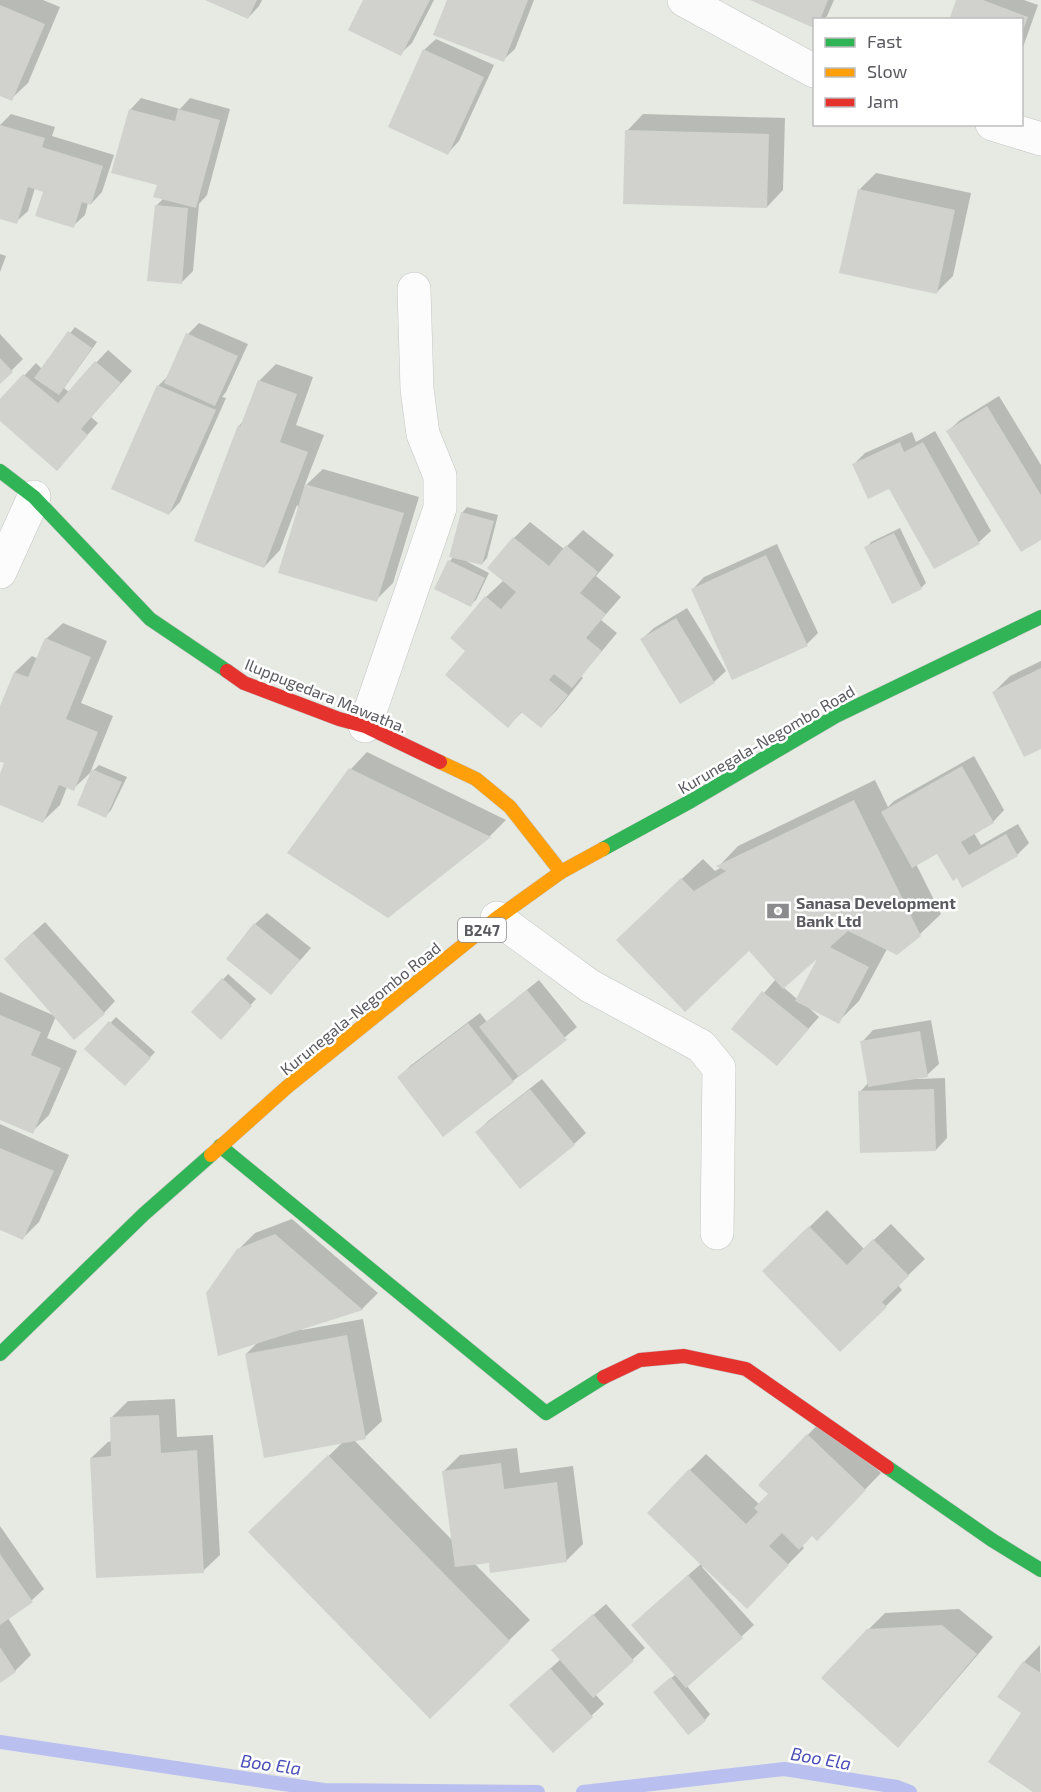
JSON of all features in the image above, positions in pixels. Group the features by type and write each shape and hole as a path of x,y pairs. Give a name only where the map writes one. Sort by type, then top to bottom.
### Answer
{"street":[{"path":"684,0 813,70"},
{"path":"999,126 1041,139"},
{"path":"364,726 440,508 440,476 423,434 417,389 414,289"},
{"name":"Iluppugedara Mawatha.","path":"0,471 34,497 150,619 244,682 339,719 364,726 476,779 510,807 561,872"},
{"path":"0,572 34,497"},
{"name":"Kurunegala-Negombo Road","path":"0,1354 144,1214 287,1087 497,918 561,872 691,801 836,716 1041,616"},
{"path":"497,918 590,986 701,1046 719,1068 717,1233"},
{"path":"219,1146 546,1413 592,1383 640,1360 684,1356 746,1369 992,1540 1041,1570"}],"building":[{"path":"205,0 257,0 248,19"},
{"path":"363,0 430,0 401,56 348,30"},
{"path":"447,0 528,0 504,62 433,35"},
{"path":"750,0 828,0 821,18 813,18 813,28"},
{"path":"956,0 983,0 1028,17 1023,30 1023,18 950,18"},
{"path":"0,5 45,24 12,101 0,96"},
{"path":"423,49 484,77 448,155 388,127"},
{"path":"129,109 175,121 178,109 220,120 196,208 153,197 157,185 111,173"},
{"path":"0,125 45,138 42,147 103,166 91,205 82,202 74,228 35,216 43,192 28,187 17,224 0,219"},
{"path":"625,130 769,134 767,208 623,204"},
{"path":"858,189 955,210 937,294 839,273"},
{"path":"155,205 188,208 182,284 147,281"},
{"path":"68,331 92,348 59,395 34,378"},
{"path":"186,333 238,356 215,406 164,383"},
{"path":"0,358 13,372 0,384"},
{"path":"95,361 121,383 81,429 88,435 57,471 0,421 0,399 23,374 58,403"},
{"path":"258,380 297,394 280,442 308,452 264,568 194,541 238,425 240,427"},
{"path":"157,385 216,410 169,515 111,489"},
{"path":"987,406 1041,495 1041,540 1021,552 946,431"},
{"path":"900,442 904,452 923,442 980,544 934,569 889,489 868,499 852,464"},
{"path":"305,484 404,513 377,602 278,573"},
{"path":"461,512 494,521 482,565 449,557"},
{"path":"894,533 922,589 892,604 864,547"},
{"path":"513,537 549,566 566,545 598,572 580,593 606,614 586,638 602,651 572,688 554,674 549,680 568,695 541,728 521,712 508,728 445,675 465,651 450,638 485,596 501,609 516,592 487,568"},
{"path":"766,555 808,646 732,680 691,589"},
{"path":"448,560 485,578 471,607 434,589"},
{"path":"676,618 715,683 680,704 640,639"},
{"path":"45,638 91,657 66,719 98,732 74,791 59,785 43,823 0,805 0,774 4,763 0,762 0,706 14,672 28,677"},
{"path":"1041,668 1041,749 1024,757 992,692"},
{"path":"962,766 994,823 961,842 969,855 1006,834 1018,856 962,888 957,878 953,881 937,854 912,868 881,812"},
{"path":"349,768 491,837 388,918 287,853"},
{"path":"92,769 122,782 106,818 77,805"},
{"name":"Sanasa Development Bank Ltd","path":"854,800 921,936 897,955 848,931 830,947 869,967 839,1024 795,1001 817,959 783,989 749,951 685,1012 616,940 681,878 694,891 726,871 716,866"},
{"path":"254,923 300,960 271,995 226,959"},
{"path":"33,933 105,1014 74,1040 4,959"},
{"path":"222,978 252,1006 221,1040 191,1012"},
{"path":"527,990 567,1040 519,1077 479,1027"},
{"path":"762,991 809,1029 777,1066 731,1029"},
{"path":"0,1015 41,1032 31,1055 61,1068 33,1134 0,1120"},
{"path":"109,1021 151,1058 125,1086 84,1049"},
{"path":"468,1023 514,1082 443,1137 397,1077"},
{"path":"920,1031 928,1077 868,1087 860,1041"},
{"path":"530,1089 575,1145 520,1189 475,1132"},
{"path":"934,1089 936,1151 860,1153 858,1091"},
{"path":"0,1148 54,1171 23,1240 0,1230"},
{"path":"809,1226 847,1265 873,1239 909,1276 882,1302 887,1307 840,1352 762,1271"},
{"path":"275,1234 363,1310 218,1356 206,1293 237,1249"},
{"path":"347,1335 366,1439 264,1458 245,1354"},
{"path":"159,1415 161,1453 197,1450 204,1573 96,1578 90,1458 111,1456 110,1417"},
{"path":"807,1434 866,1490 817,1541 812,1536 799,1550 782,1533 769,1546 789,1565 747,1609 647,1513 689,1469 746,1524 758,1512 754,1508 768,1494 758,1485"},
{"path":"328,1455 510,1641 430,1719 248,1532"},
{"path":"501,1463 504,1489 557,1482 567,1562 490,1573 489,1563 455,1567 442,1471"},
{"path":"0,1554 33,1602 0,1625"},
{"path":"688,1575 743,1638 686,1688 631,1625"},
{"path":"593,1614 634,1661 593,1698 551,1650"},
{"path":"942,1625 977,1654 898,1748 821,1678 867,1629"},
{"path":"0,1647 16,1672 0,1683"},
{"path":"1023,1661 1041,1673 1041,1792 1033,1792 988,1762 1021,1713 997,1697"},
{"path":"550,1668 593,1717 553,1753 509,1705"},
{"path":"671,1677 706,1721 688,1735 653,1692"}],"waterway":[{"name":"Boo Ela","path":"0,1742 324,1790 538,1792"},
{"name":"Boo Ela","path":"583,1792 784,1769 897,1787 910,1792"}],"traffic: fast":[{"path":"0,471 34,497 150,619 227,671"},
{"path":"603,849 691,801 836,716 1041,617"},
{"path":"220,1146 546,1413 604,1377"},
{"path":"0,1354 144,1214 211,1155"},
{"path":"887,1467 992,1540 1041,1570"}],"traffic: slow":[{"path":"440,762 476,779 510,807 561,872"},
{"path":"211,1155 287,1087 497,918 561,872 603,849"}],"traffic: jam":[{"path":"227,671 244,683 339,719 365,726 440,762"},
{"path":"604,1377 640,1360 684,1356 746,1369 887,1467"}],"place":[{"name":"Sanasa Development Bank Ltd","path":"778,911"}]}
